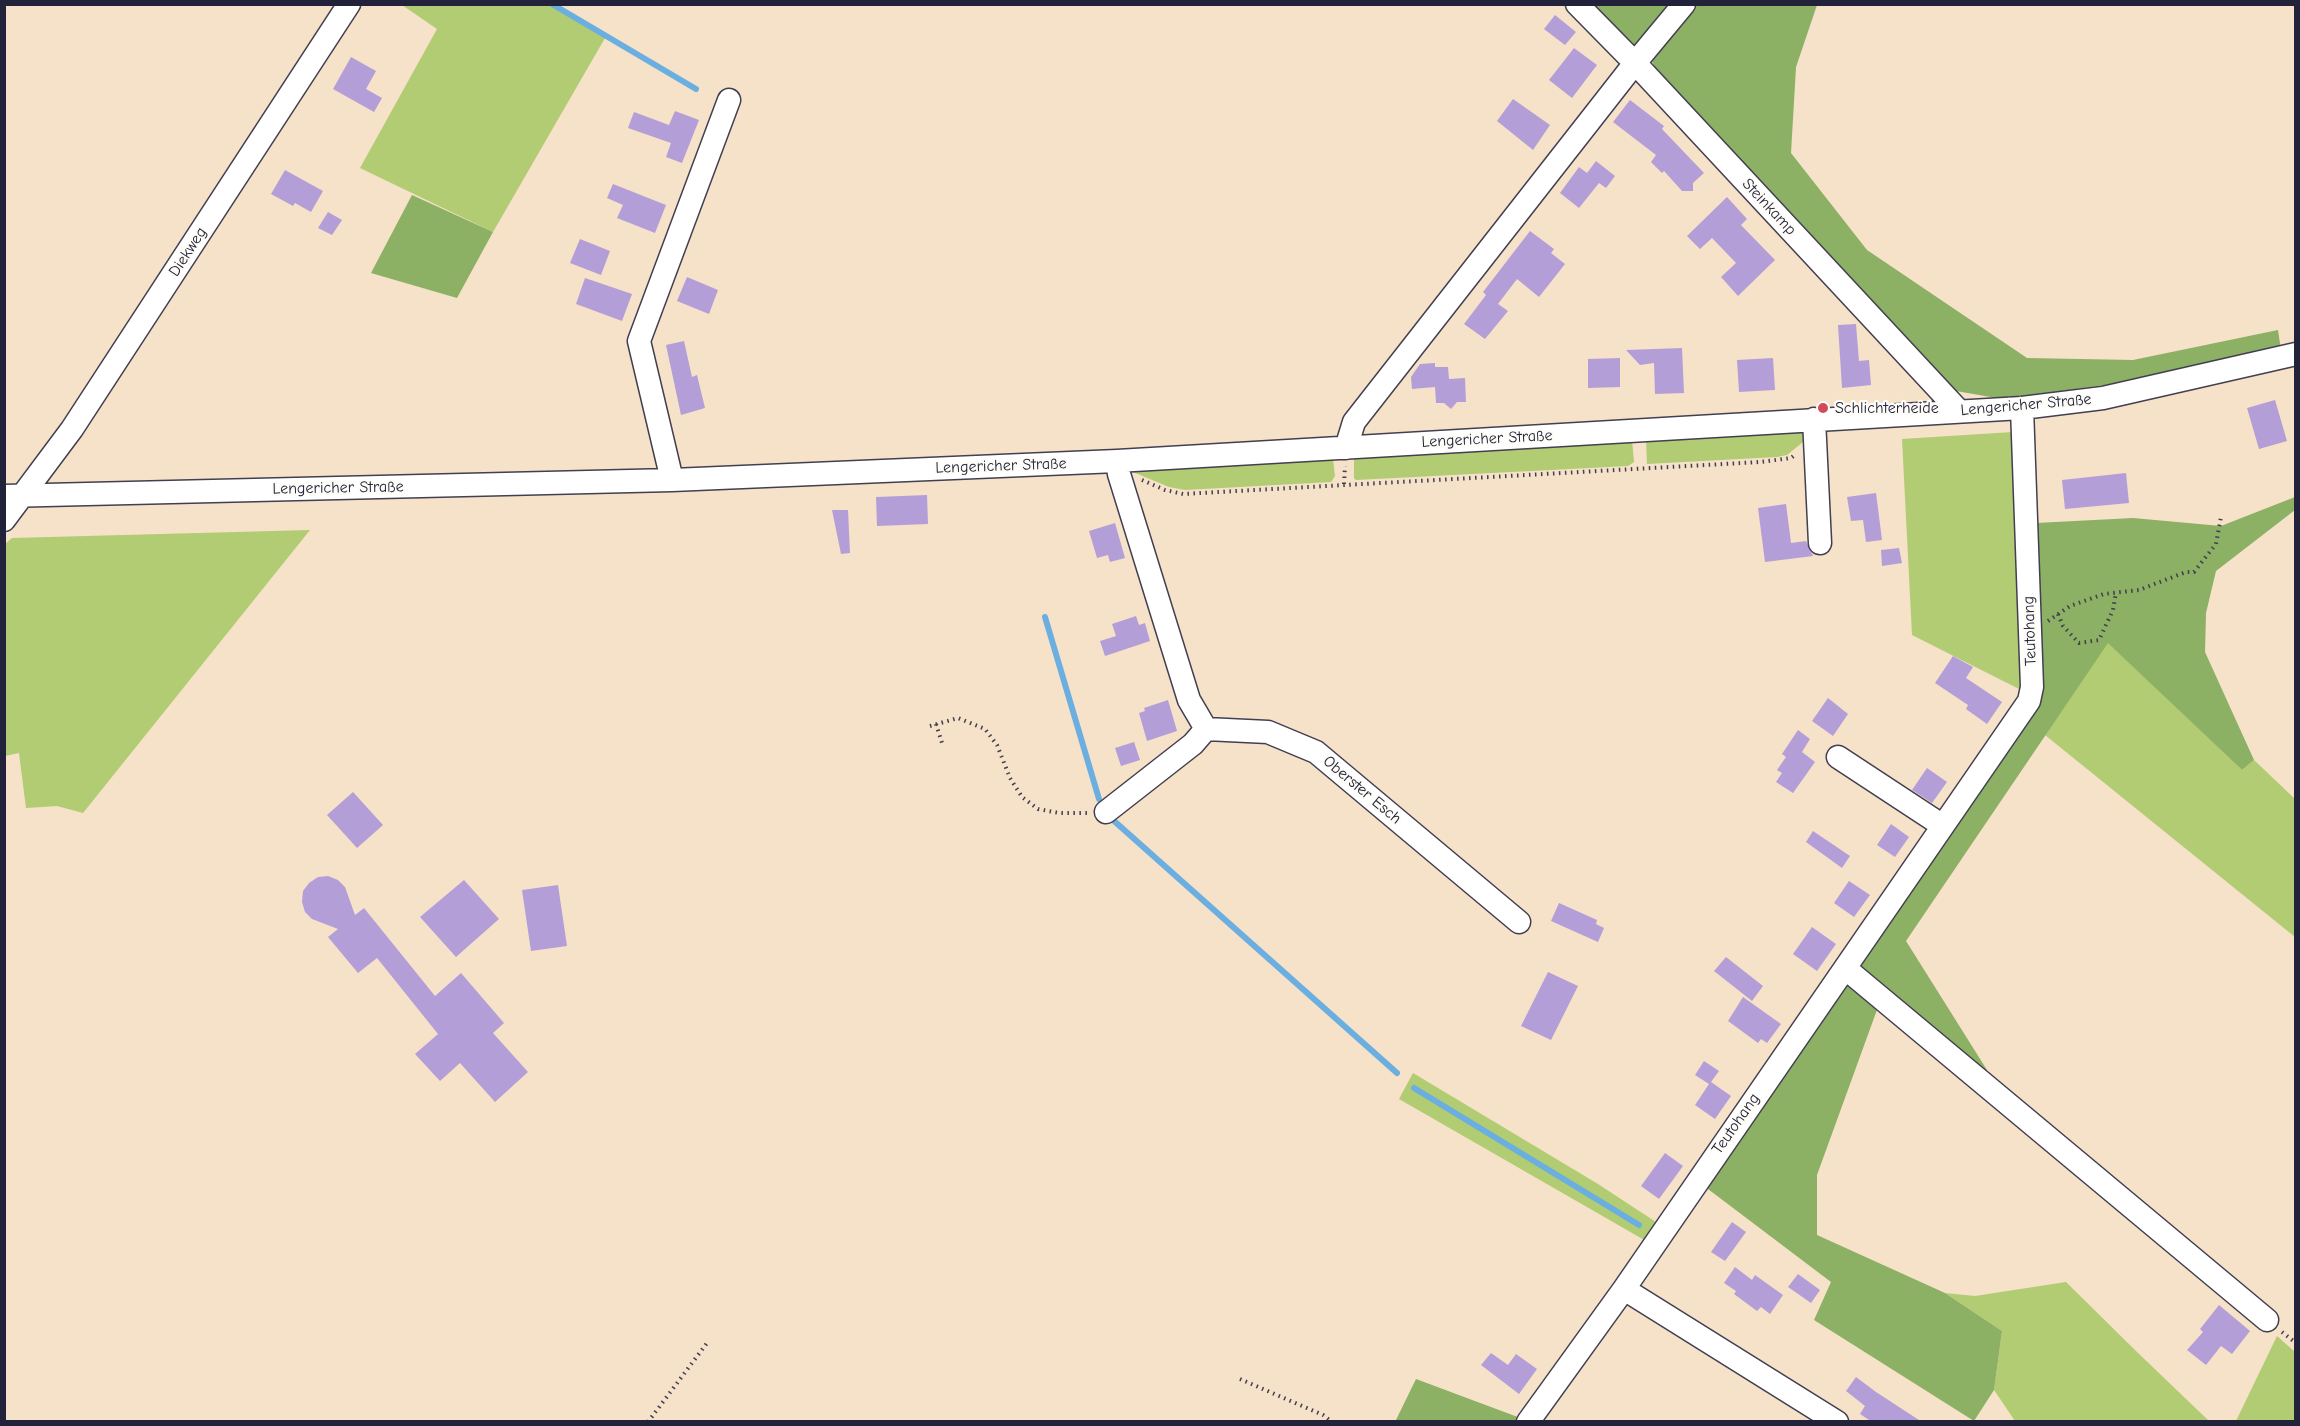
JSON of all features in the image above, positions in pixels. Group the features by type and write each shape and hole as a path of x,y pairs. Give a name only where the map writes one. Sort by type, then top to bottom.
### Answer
{"street":[{"name":"Diekweg","path":"4,520 13,496 72,429 349,4"},
{"name":"Steinkamp","path":"1577,4 1635,63 1959,411"},
{"path":"1346,448 1354,422 1635,63 1684,4"},
{"path":"672,480 639,341 729,100"},
{"name":"Lengericher Straße","path":"13,496 672,480 1117,461 2022,408 2103,399 2295,354"},
{"name":"Teutohang","path":"1528,1422 1624,1290 2029,701 2032,687 2022,408"},
{"path":"1814,419 1820,543"},
{"path":"1106,812 1193,744 1206,729 1189,700 1119,474 1117,461"},
{"name":"Oberster Esch","path":"1206,729 1268,732 1316,752 1519,922"},
{"path":"1838,757 1943,826"},
{"path":"1845,968 2267,1320"},
{"path":"1624,1290 1837,1422"}],"path":[{"path":"2030,633 2070,606 2116,592 2139,590 2187,572 2194,572 2216,544 2221,518"},
{"path":"2058,615 2063,626 2079,643 2099,640 2113,610 2116,592"},
{"path":"942,742 933,725 958,718 985,729 997,745 1010,778 1022,797 1038,809 1059,813 1106,812"},
{"path":"648,1422 707,1343"},
{"path":"1240,1379 1323,1415 1332,1422"}],"green space":[{"path":"402,5 550,5 605,38 493,232 360,168 437,29"},
{"path":"1587,5 1677,5 1641,47 1629,48"},
{"path":"1695,5 1817,5 1796,67 1791,153 1867,250 2027,358 2133,360 2278,330 2281,350 2134,381 2002,399 1956,391 1661,81 1651,59"},
{"path":"412,195 493,232 457,298 371,273"},
{"path":"1802,429 1806,433 1803,442 1787,455 1647,464 1646,439"},
{"path":"2013,432 2025,692 1912,635 1902,439"},
{"path":"1632,440 1634,462 1628,466 1356,480 1354,478 1354,457"},
{"path":"1333,459 1335,476 1331,482 1185,490 1169,487 1133,472 1136,468"},
{"path":"2295,497 2295,510 2216,571 2206,613 2205,652 2254,760 2242,770 2108,643 1906,941 1987,1070 1983,1074 1856,964 2039,697 2036,523 2133,518 2221,526"},
{"path":"310,530 83,813 57,806 26,808 19,753 5,756 5,544 12,538"},
{"path":"2108,642 2242,770 2254,760 2295,799 2295,937 2045,735"},
{"path":"1843,983 1858,988 1878,1007 1817,1175 1817,1235 1945,1293 2002,1331 1994,1390 1974,1421 1814,1320 1831,1282 1704,1186"},
{"path":"1413,1073 1598,1184 1659,1224 1646,1241 1399,1099"},
{"path":"2066,1282 2209,1421 2015,1421 1994,1390 2002,1331 1945,1293 1975,1296"},
{"path":"2277,1336 2295,1352 2295,1421 2236,1421"},
{"path":"1416,1379 1523,1419 1527,1422 1395,1422"}],"building":[{"path":"1555,15 1576,32 1565,45 1544,29"},
{"path":"1574,48 1597,65 1572,98 1549,80"},
{"path":"351,57 376,71 366,89 382,98 374,112 333,89"},
{"path":"1513,99 1550,125 1533,150 1497,121"},
{"path":"1630,100 1664,126 1662,129 1704,173 1693,183 1693,191 1682,191 1664,171 1662,173 1651,162 1656,155 1613,122"},
{"path":"675,111 699,120 682,163 666,157 671,143 628,128 634,112 669,125"},
{"path":"1596,161 1615,176 1606,188 1599,183 1579,208 1560,193 1579,167 1587,173"},
{"path":"285,170 323,191 311,212 295,203 293,206 271,194"},
{"path":"613,184 666,205 655,233 617,218 623,205 607,198"},
{"path":"1727,197 1747,219 1741,225 1775,260 1738,296 1721,277 1736,263 1712,238 1700,249 1687,236"},
{"path":"328,212 342,220 332,235 318,228"},
{"path":"1530,231 1554,249 1551,253 1565,264 1539,297 1517,279 1498,304 1508,311 1485,339 1464,324 1486,295 1483,292"},
{"path":"580,239 610,251 601,275 570,263"},
{"path":"687,277 718,290 709,314 677,301"},
{"path":"585,278 632,294 622,321 576,304"},
{"path":"1856,324 1859,361 1869,360 1871,385 1842,388 1838,325"},
{"path":"684,341 692,377 697,375 705,408 681,415 666,345"},
{"path":"1682,348 1684,393 1655,394 1654,363 1640,365 1626,350"},
{"path":"1620,358 1620,387 1588,388 1588,359"},
{"path":"1773,358 1775,390 1739,392 1737,360"},
{"path":"1435,363 1435,367 1448,367 1449,379 1465,378 1466,402 1457,402 1451,409 1444,403 1436,403 1435,387 1412,389 1411,377 1420,364"},
{"path":"2275,400 2287,441 2259,449 2247,408"},
{"path":"2126,473 2129,503 2065,509 2062,480"},
{"path":"1876,493 1882,540 1866,542 1863,520 1851,521 1847,497"},
{"path":"927,495 928,524 877,526 876,497"},
{"path":"1786,504 1791,543 1806,541 1813,556 1765,562 1758,508"},
{"path":"832,510 848,510 850,553 841,554"},
{"path":"1115,523 1125,558 1110,562 1108,555 1097,558 1089,531"},
{"path":"1899,548 1902,563 1882,566 1881,550"},
{"path":"1136,616 1139,625 1145,623 1150,641 1105,656 1100,641 1116,636 1112,624"},
{"path":"1953,656 1973,667 1966,678 2002,702 1987,724 1966,709 1968,705 1935,683"},
{"path":"1828,698 1848,714 1833,736 1812,721"},
{"path":"1168,700 1177,731 1147,741 1139,713 1145,711 1144,708"},
{"path":"1798,730 1810,739 1802,752 1815,762 1793,793 1776,782 1782,773 1777,770 1786,757 1782,754"},
{"path":"1134,742 1140,760 1121,766 1115,748"},
{"path":"1927,768 1947,782 1932,803 1912,790"},
{"path":"353,792 383,825 357,848 327,815"},
{"path":"1891,824 1909,837 1895,857 1877,845"},
{"path":"1813,831 1850,856 1842,868 1806,842"},
{"path":"328,876 338,880 345,887 355,915 364,908 435,996 461,973 504,1023 493,1033 528,1072 495,1102 460,1063 440,1081 415,1054 438,1034 377,958 358,973 328,937 338,929 312,919 305,912 302,902 303,891 318,877"},
{"path":"464,880 499,919 456,957 420,917"},
{"path":"1849,881 1870,895 1854,917 1834,903"},
{"path":"558,885 567,946 531,951 522,890"},
{"path":"1559,903 1597,920 1596,924 1604,928 1598,942 1551,921"},
{"path":"1812,927 1836,944 1817,971 1793,954"},
{"path":"1726,957 1763,986 1752,1001 1714,971"},
{"path":"1548,972 1578,986 1551,1040 1521,1026"},
{"path":"1743,997 1781,1024 1767,1043 1761,1039 1758,1043 1728,1021"},
{"path":"1704,1061 1719,1071 1711,1082 1731,1096 1715,1119 1695,1105 1709,1084 1695,1075"},
{"path":"1665,1153 1683,1166 1659,1199 1641,1186"},
{"path":"1732,1222 1746,1232 1725,1261 1711,1252"},
{"path":"1735,1267 1752,1280 1755,1275 1783,1295 1770,1314 1761,1307 1757,1311 1734,1294 1736,1291 1724,1283"},
{"path":"1798,1274 1820,1290 1811,1303 1788,1287"},
{"path":"2219,1305 2250,1331 2232,1354 2221,1346 2206,1365 2187,1350 2203,1332 2200,1329"},
{"path":"1491,1353 1508,1365 1516,1354 1537,1369 1519,1394 1481,1365"},
{"path":"1856,1377 1922,1422 1872,1422 1860,1414 1865,1406 1846,1391"}],"waterway":[{"path":"552,4 696,89"},
{"path":"1045,617 1099,799"},
{"path":"1113,820 1397,1073"},
{"path":"1414,1088 1639,1225"}],"place":[{"name":"Schlichterheide","path":"1823,408"}]}
